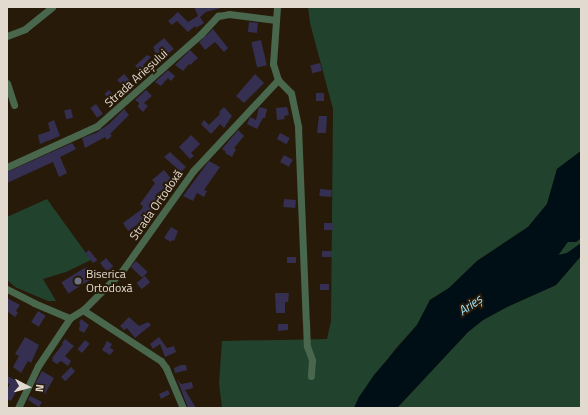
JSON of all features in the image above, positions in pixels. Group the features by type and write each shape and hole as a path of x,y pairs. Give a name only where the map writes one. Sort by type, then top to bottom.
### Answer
{"street":[{"path":"7,36 25,29 52,7"},
{"path":"277,7 273,64 278,80 291,93 298,127 306,322 308,346 312,360 311,376"},
{"name":"Strada Arieșului","path":"7,167 97,126 201,34 218,16 229,14 276,20"},
{"name":"Strada Ortodoxă","path":"18,408 38,366 70,318 83,310 122,271 193,171 208,153 278,80"},
{"path":"7,84 14,105"},
{"path":"7,289 34,303 70,318"},
{"path":"83,310 161,361 166,368 184,408"}],"green space":[{"path":"308,7 581,7 581,151 557,169 547,204 528,227 477,261 449,288 430,300 417,325 396,348 359,397 354,408 222,408 219,383 222,341 327,339 331,321 333,109 310,23"},
{"path":"47,199 91,260 66,272 43,279 56,301 48,301 15,287 7,280 7,217"},
{"path":"581,238 581,243 576,248 558,256 568,241 576,242"},
{"path":"581,256 581,408 397,408 468,332 483,320 507,307 556,285"}],"water":[{"name":"Arieș","path":"581,151 581,238 576,242 568,242 558,255 567,253 581,243 581,256 556,285 507,307 483,320 468,332 397,408 354,408 359,397 374,375 417,325 430,300 449,288 477,261 528,227 547,204 557,169"}],"building":[{"path":"194,7 221,8 206,12 200,17 204,23 196,28 195,26 188,32 177,21 172,25 168,21 178,12 188,22 198,16"},
{"path":"249,22 258,23 257,33 248,32"},
{"path":"213,29 228,48 224,52 215,42 205,50 199,42"},
{"path":"164,38 174,49 162,58 154,51 155,50 153,47"},
{"path":"261,40 267,65 257,68 251,42"},
{"path":"190,50 198,58 190,65 189,64 183,71 175,65"},
{"path":"147,55 151,57 143,65 148,70 144,74 135,66"},
{"path":"320,63 322,71 312,73 310,65"},
{"path":"168,70 175,76 171,81 168,78 161,86 155,82"},
{"path":"124,74 131,82 124,88 117,80"},
{"path":"255,74 264,83 244,103 236,96"},
{"path":"109,90 115,97 110,101 104,94"},
{"path":"146,90 152,96 144,103 148,106 143,112 138,107 139,103 135,100"},
{"path":"316,93 324,93 324,101 316,101"},
{"path":"96,104 103,114 97,118 90,108"},
{"path":"224,107 232,116 224,128 220,124 211,134 201,124 204,120 209,125 220,114 219,112"},
{"path":"259,107 267,109 265,118 263,118 257,129 247,124 250,117 256,120"},
{"path":"287,107 289,115 284,116 285,119 277,120 276,108"},
{"path":"71,109 73,118 66,119 64,111"},
{"path":"124,109 129,115 110,134 112,136 107,140 105,137 85,148 82,138 96,133 109,124"},
{"path":"319,116 327,116 326,133 317,133"},
{"path":"54,120 60,136 40,144 38,135 50,131 48,123"},
{"path":"238,130 244,136 234,148 236,149 232,157 225,153 226,152 222,149"},
{"path":"280,133 290,138 287,144 277,139"},
{"path":"191,135 200,144 191,153 194,156 190,159 179,147"},
{"path":"72,143 76,149 60,157 67,173 59,177 53,162 7,183 7,172"},
{"path":"170,152 186,167 181,172 164,157"},
{"path":"284,155 293,160 289,167 280,162"},
{"path":"209,161 220,167 204,190 207,191 204,197 197,193 193,201 183,196"},
{"path":"164,170 173,181 158,193 161,196 150,208 156,213 151,218 148,215 142,221 146,226 141,230 137,225 128,231 123,223 142,209 143,206 140,204 155,183 152,180"},
{"path":"320,189 332,190 331,197 319,196"},
{"path":"284,199 296,200 295,208 283,207"},
{"path":"324,223 333,223 333,230 324,230"},
{"path":"171,227 178,231 174,241 172,240 171,242 164,238"},
{"path":"89,250 97,260 93,263 85,253"},
{"path":"322,251 332,251 332,257 322,257"},
{"path":"287,257 296,257 296,263 287,263"},
{"path":"106,258 113,266 107,272 100,263"},
{"path":"136,261 148,272 142,278 131,267"},
{"name":"Biserica Ortodoxă","path":"86,267 93,278 68,293 61,282"},
{"path":"145,276 150,282 142,289 137,283"},
{"path":"320,284 329,284 329,290 320,290"},
{"path":"275,293 289,293 288,302 285,302 285,313 276,313"},
{"path":"7,298 20,305 16,311 18,313 15,317 7,311"},
{"path":"38,311 46,316 39,327 31,322"},
{"path":"129,317 139,326 148,322 151,325 135,338 127,328 124,330 120,326"},
{"path":"81,319 89,325 84,333 79,330 79,323"},
{"path":"278,324 288,324 288,330 278,331"},
{"path":"25,337 39,345 31,363 28,361 21,373 13,367 19,356 15,354"},
{"path":"159,337 167,348 174,346 176,352 165,357 160,344 153,349 150,344"},
{"path":"65,339 74,346 65,356 71,361 68,366 61,361 57,364 52,361 52,358"},
{"path":"85,340 90,344 82,353 77,349"},
{"path":"107,341 112,344 110,348 114,350 110,355 102,350"},
{"path":"181,365 186,365 187,370 175,373 174,368"},
{"path":"71,367 75,371 65,381 61,377"},
{"path":"42,371 54,378 45,394 35,384"},
{"path":"7,376 21,383 11,401 7,399 7,390 10,384 7,383"},
{"path":"177,379 181,384 192,382 193,388 185,390 196,408 188,408"},
{"path":"168,390 170,394 161,399 159,394"},
{"path":"30,396 42,402 39,407 28,400"}],"place":[{"name":"Biserica Ortodoxă","path":"78,281"}]}
